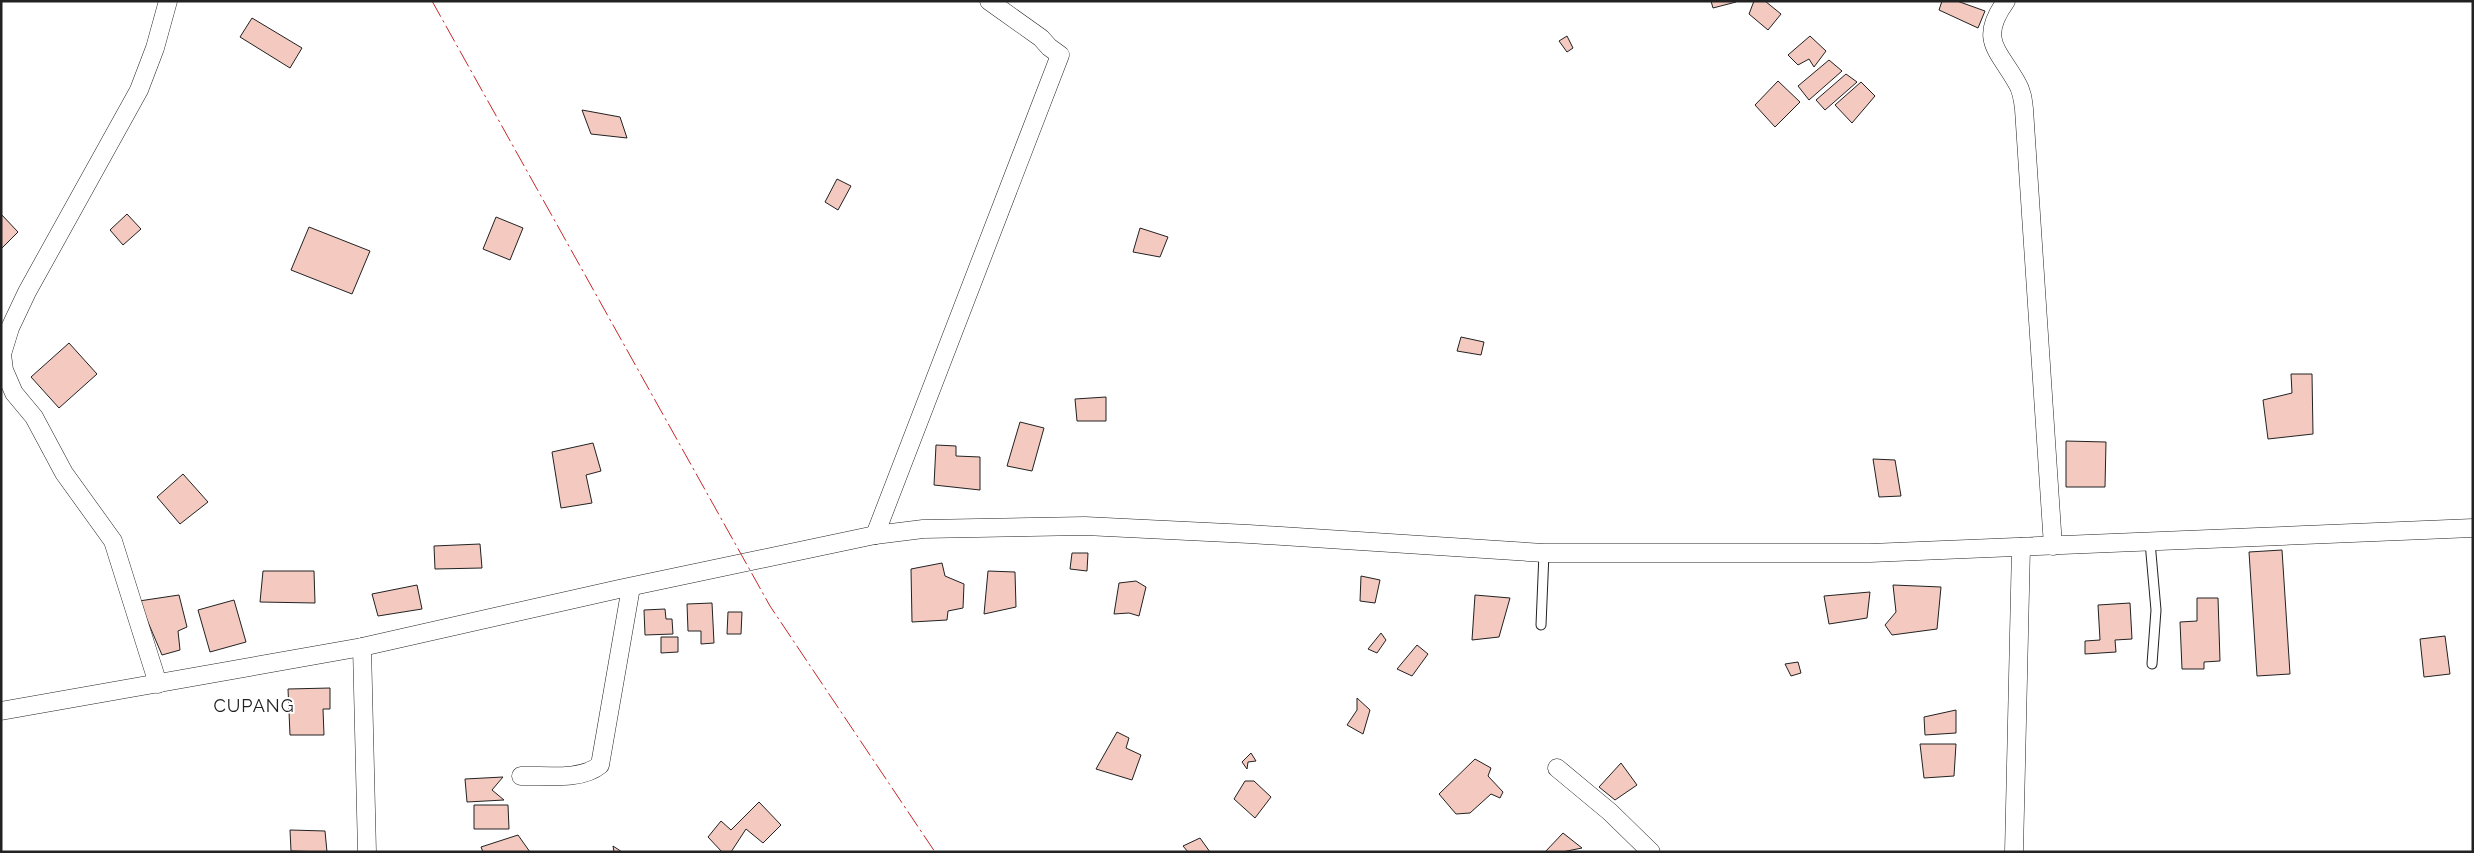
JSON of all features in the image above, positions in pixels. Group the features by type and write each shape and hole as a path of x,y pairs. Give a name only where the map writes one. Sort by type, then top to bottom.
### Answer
{"street":[{"path":"158,684 112,541 64,473 34,417 14,393 3,369 2,354 10,328 27,292 139,90 156,48 168,1"},
{"path":"875,535 1060,55 1041,38 989,1"},
{"path":"2006,1 1992,26 1991,39 1998,56 2018,83 2024,109 2052,546"},
{"path":"1,711 362,647 875,535 924,529 1085,526 1249,534 1544,554 1870,553 2150,542 2314,533 2473,528"},
{"path":"2014,852 2021,547"},
{"path":"521,776 583,774 594,770 600,764 631,587"},
{"path":"362,647 367,852"},
{"path":"1557,768 1610,812 1651,852"}],"lane":[{"path":"2150,542 2156,610 2152,664"},
{"path":"1541,625 1544,554"}],"building":[{"path":"1711,1 1736,1 1736,2 1713,8"},
{"path":"1754,1 1765,1 1781,14 1768,30 1749,14"},
{"path":"1942,1 1957,1 1985,11 1978,28 1939,10"},
{"path":"252,18 302,48 290,68 240,37"},
{"path":"1567,36 1573,48 1567,52 1559,41"},
{"path":"1810,36 1826,51 1814,67 1809,59 1798,65 1788,55"},
{"path":"1829,60 1842,71 1809,100 1798,86"},
{"path":"1846,74 1857,82 1825,110 1816,100"},
{"path":"1778,81 1800,102 1775,127 1755,105"},
{"path":"1861,82 1875,96 1852,123 1835,105"},
{"path":"582,110 620,117 627,138 591,134"},
{"path":"837,179 851,186 838,210 825,202"},
{"path":"1,214 18,232 2,248 1,248"},
{"path":"127,214 141,229 123,245 110,230"},
{"path":"496,217 523,228 510,260 483,249"},
{"path":"309,227 370,251 352,294 291,270"},
{"path":"1140,228 1168,237 1160,257 1133,252"},
{"path":"1461,337 1484,342 1481,355 1457,351"},
{"path":"69,343 97,374 59,408 31,377"},
{"path":"2291,374 2312,374 2313,434 2268,439 2263,400 2292,393"},
{"path":"1106,397 1106,421 1077,421 1075,399"},
{"path":"1020,422 1044,428 1032,471 1007,466"},
{"path":"2066,441 2106,442 2105,487 2066,487"},
{"path":"593,443 601,471 586,475 592,503 561,508 552,452"},
{"path":"936,445 956,446 956,456 980,457 980,490 934,485"},
{"path":"1873,459 1895,460 1901,496 1879,497"},
{"path":"183,474 208,502 180,524 157,497"},
{"path":"480,544 482,568 435,569 434,546"},
{"path":"2282,550 2290,674 2257,676 2249,552"},
{"path":"1072,553 1088,553 1087,571 1070,569"},
{"path":"942,563 945,576 964,584 963,608 948,611 947,620 912,622 911,569"},
{"path":"263,571 314,571 315,603 260,602"},
{"path":"988,571 1015,572 1016,607 984,614"},
{"path":"1361,576 1380,580 1375,603 1360,601"},
{"path":"1136,581 1146,587 1139,616 1129,613 1114,614 1119,583"},
{"path":"417,585 422,609 378,616 372,594"},
{"path":"1893,585 1941,587 1937,629 1892,635 1885,625 1896,612"},
{"path":"1870,592 1867,618 1829,624 1824,596"},
{"path":"179,595 187,627 178,631 180,650 162,655 139,601"},
{"path":"1475,595 1510,598 1499,637 1472,640"},
{"path":"2197,598 2218,598 2220,661 2204,662 2204,669 2182,669 2180,622 2197,621"},
{"path":"234,600 246,642 210,652 198,610"},
{"path":"712,603 714,643 701,644 701,631 688,631 687,604"},
{"path":"2130,603 2132,639 2115,640 2116,652 2085,654 2085,641 2100,640 2098,605"},
{"path":"665,609 666,619 672,619 673,634 645,635 644,610"},
{"path":"728,612 742,612 741,634 727,634"},
{"path":"1381,633 1386,640 1377,653 1368,649"},
{"path":"2445,636 2450,674 2424,677 2420,639"},
{"path":"661,637 678,637 678,652 661,653"},
{"path":"1417,645 1428,654 1412,676 1397,669"},
{"path":"1798,662 1801,673 1791,676 1785,664"},
{"path":"330,688 330,709 323,709 324,735 290,735 288,689"},
{"path":"1357,698 1370,710 1363,734 1347,725 1357,710"},
{"path":"1956,710 1956,733 1925,735 1924,717"},
{"path":"1117,732 1129,738 1126,748 1141,755 1132,780 1096,769"},
{"path":"1920,744 1956,744 1954,776 1924,778"},
{"path":"1251,753 1256,761 1248,762 1247,769 1242,762"},
{"path":"1475,759 1491,768 1488,776 1503,792 1500,798 1491,794 1470,813 1456,814 1439,794"},
{"path":"1621,763 1637,785 1615,800 1599,787"},
{"path":"503,777 492,790 504,800 467,802 465,779"},
{"path":"1245,781 1254,781 1271,797 1255,818 1234,799"},
{"path":"759,802 781,825 763,843 746,829 731,852 722,852 708,837 721,821 731,830"},
{"path":"474,805 508,805 509,829 474,829"},
{"path":"290,830 325,831 327,852 291,851"},
{"path":"1563,833 1582,848 1562,852 1545,852"},
{"path":"518,835 530,852 483,852 481,847"},
{"path":"1200,838 1210,852 1188,852 1183,846"},
{"path":"613,846 622,852 614,852"}],"power":[{"path":"432,1 770,606 935,852"}],"district":[{"name":"CUPANG","path":"254,705"}]}
